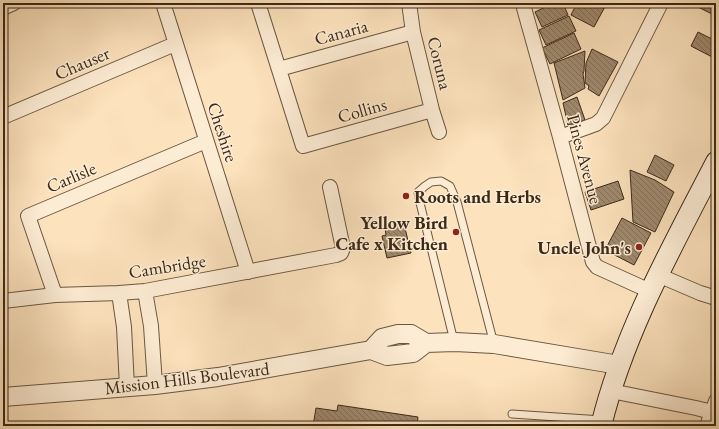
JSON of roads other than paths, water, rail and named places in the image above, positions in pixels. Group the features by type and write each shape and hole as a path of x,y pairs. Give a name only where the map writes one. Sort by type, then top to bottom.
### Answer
{"main road":[{"path":"601,423 619,365 654,283 716,162"}],"street":[{"path":"3,8 14,3"},
{"name":"Cheshire","path":"162,3 248,272"},
{"path":"258,3 279,69"},
{"name":"Coruna","path":"409,3 413,32 432,110 439,132"},
{"name":"Pines Avenue","path":"523,3 593,262 597,267 716,298"},
{"path":"560,137 596,124 603,118 661,3"},
{"name":"Canaria","path":"279,69 413,32"},
{"name":"Chauser","path":"3,118 176,44"},
{"name":"Collins","path":"279,69 303,146 432,110"},
{"name":"Carlisle","path":"55,295 28,216 206,141"},
{"name":"Cambridge","path":"3,301 55,295 145,291 336,255 341,253 343,248 330,187"},
{"path":"145,291 151,326 155,385"},
{"path":"119,293 124,327 127,387"},
{"name":"Mission Hills Boulevard","path":"3,397 155,385 218,378 371,350 387,356 407,354 413,353 426,343 455,342 494,344 619,365"},
{"path":"611,391 696,408 715,409 707,426"}],"lane":[{"path":"455,342 418,192 431,182 441,181 450,186 457,202 494,344"},
{"path":"512,414 601,423"}],"place":[{"name":"Roots and Herbs","path":"406,196"},
{"name":"Yellow Bird Cafe x Kitchen","path":"456,232"},
{"name":"Uncle John's","path":"639,247"}]}
